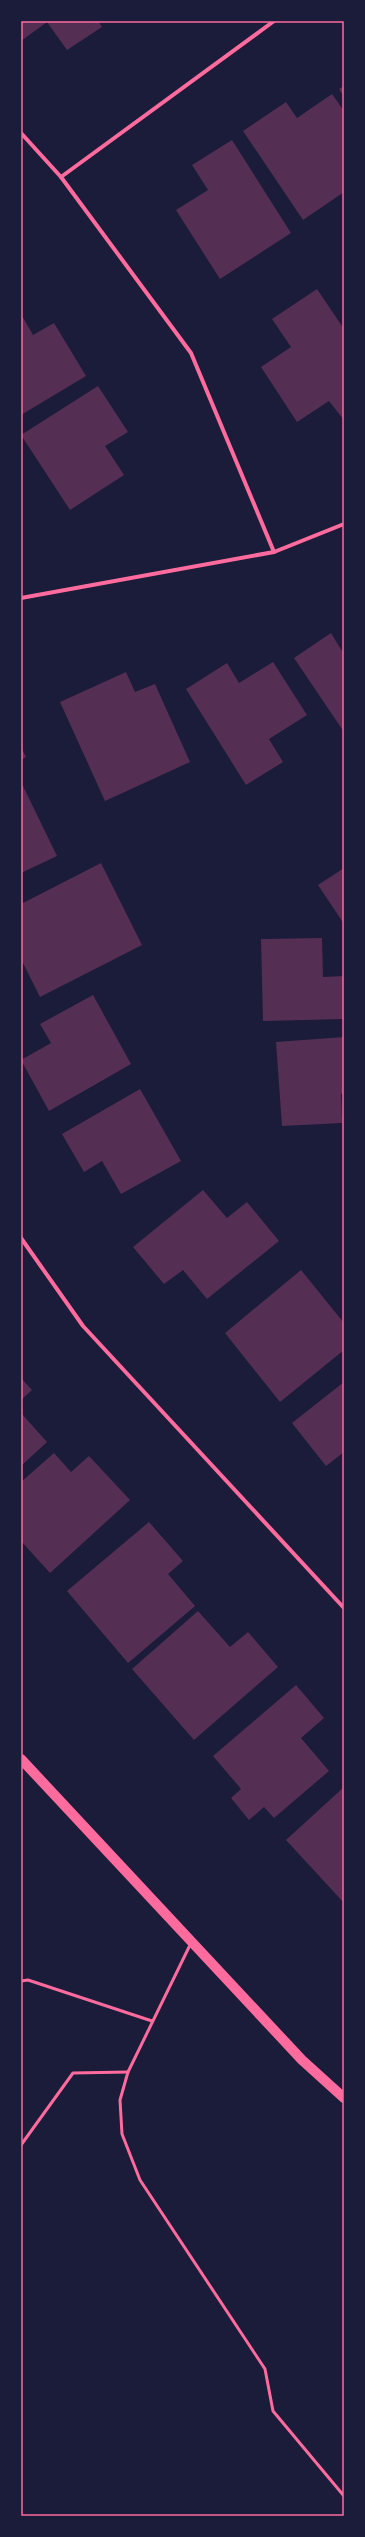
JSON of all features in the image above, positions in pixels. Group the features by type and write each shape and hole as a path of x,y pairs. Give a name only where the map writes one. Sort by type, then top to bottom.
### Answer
{"main road":[{"path":"21,1759 302,2060 344,2098"}],"street":[{"path":"61,177 274,21"},
{"path":"21,133 61,177 191,353 274,552"},
{"path":"21,598 274,552 344,524"},
{"path":"21,1238 83,1326 344,1608"}],"lane":[{"path":"191,1942 128,2072 120,2100 122,2134 140,2180 265,2369 273,2411 344,2496"},
{"path":"21,1981 28,1980 152,2021"},
{"path":"21,2145 73,2073 128,2072"}],"building":[{"path":"21,21 98,21 102,27 67,50 47,22 21,41"},
{"path":"344,86 344,97 339,89"},
{"path":"332,94 344,111 344,192 303,220 243,131 286,102 297,118"},
{"path":"232,140 291,233 220,279 176,210 208,190 192,165"},
{"path":"317,289 344,329 344,420 329,401 297,422 261,367 291,347 272,319"},
{"path":"21,314 33,335 54,323 86,376 21,415"},
{"path":"98,386 128,432 105,446 124,475 70,510 21,435"},
{"path":"331,633 342,651 344,650 344,732 294,658"},
{"path":"273,662 307,715 269,739 283,762 246,785 186,689 227,663 239,683"},
{"path":"126,672 135,692 155,684 190,762 105,801 60,702"},
{"path":"21,747 26,757 21,760"},
{"path":"23,786 57,856 21,873 21,787"},
{"path":"101,863 142,945 40,997 21,959 21,904"},
{"path":"344,868 344,924 318,885"},
{"path":"322,938 323,977 344,976 344,1019 263,1021 261,939"},
{"path":"93,995 131,1064 49,1111 21,1060 51,1043 40,1024"},
{"path":"344,1037 344,1093 341,1094 342,1123 282,1126 276,1042"},
{"path":"140,1089 181,1161 121,1194 102,1161 84,1172 62,1134"},
{"path":"203,1190 227,1218 247,1202 279,1241 207,1299 183,1270 164,1284 133,1247"},
{"path":"301,1270 344,1323 344,1350 280,1402 225,1333"},
{"path":"21,1378 32,1390 21,1400"},
{"path":"344,1382 344,1452 326,1466 292,1423"},
{"path":"21,1413 47,1442 21,1466"},
{"path":"54,1453 71,1472 89,1456 130,1500 50,1573 21,1541 21,1482"},
{"path":"149,1522 183,1561 168,1574 195,1606 128,1663 67,1591"},
{"path":"198,1611 230,1647 248,1632 278,1667 194,1740 132,1669"},
{"path":"296,1685 324,1718 301,1738 329,1771 274,1818 264,1807 249,1820 231,1798 241,1789 213,1756"},
{"path":"344,1787 344,1903 286,1840"}]}
